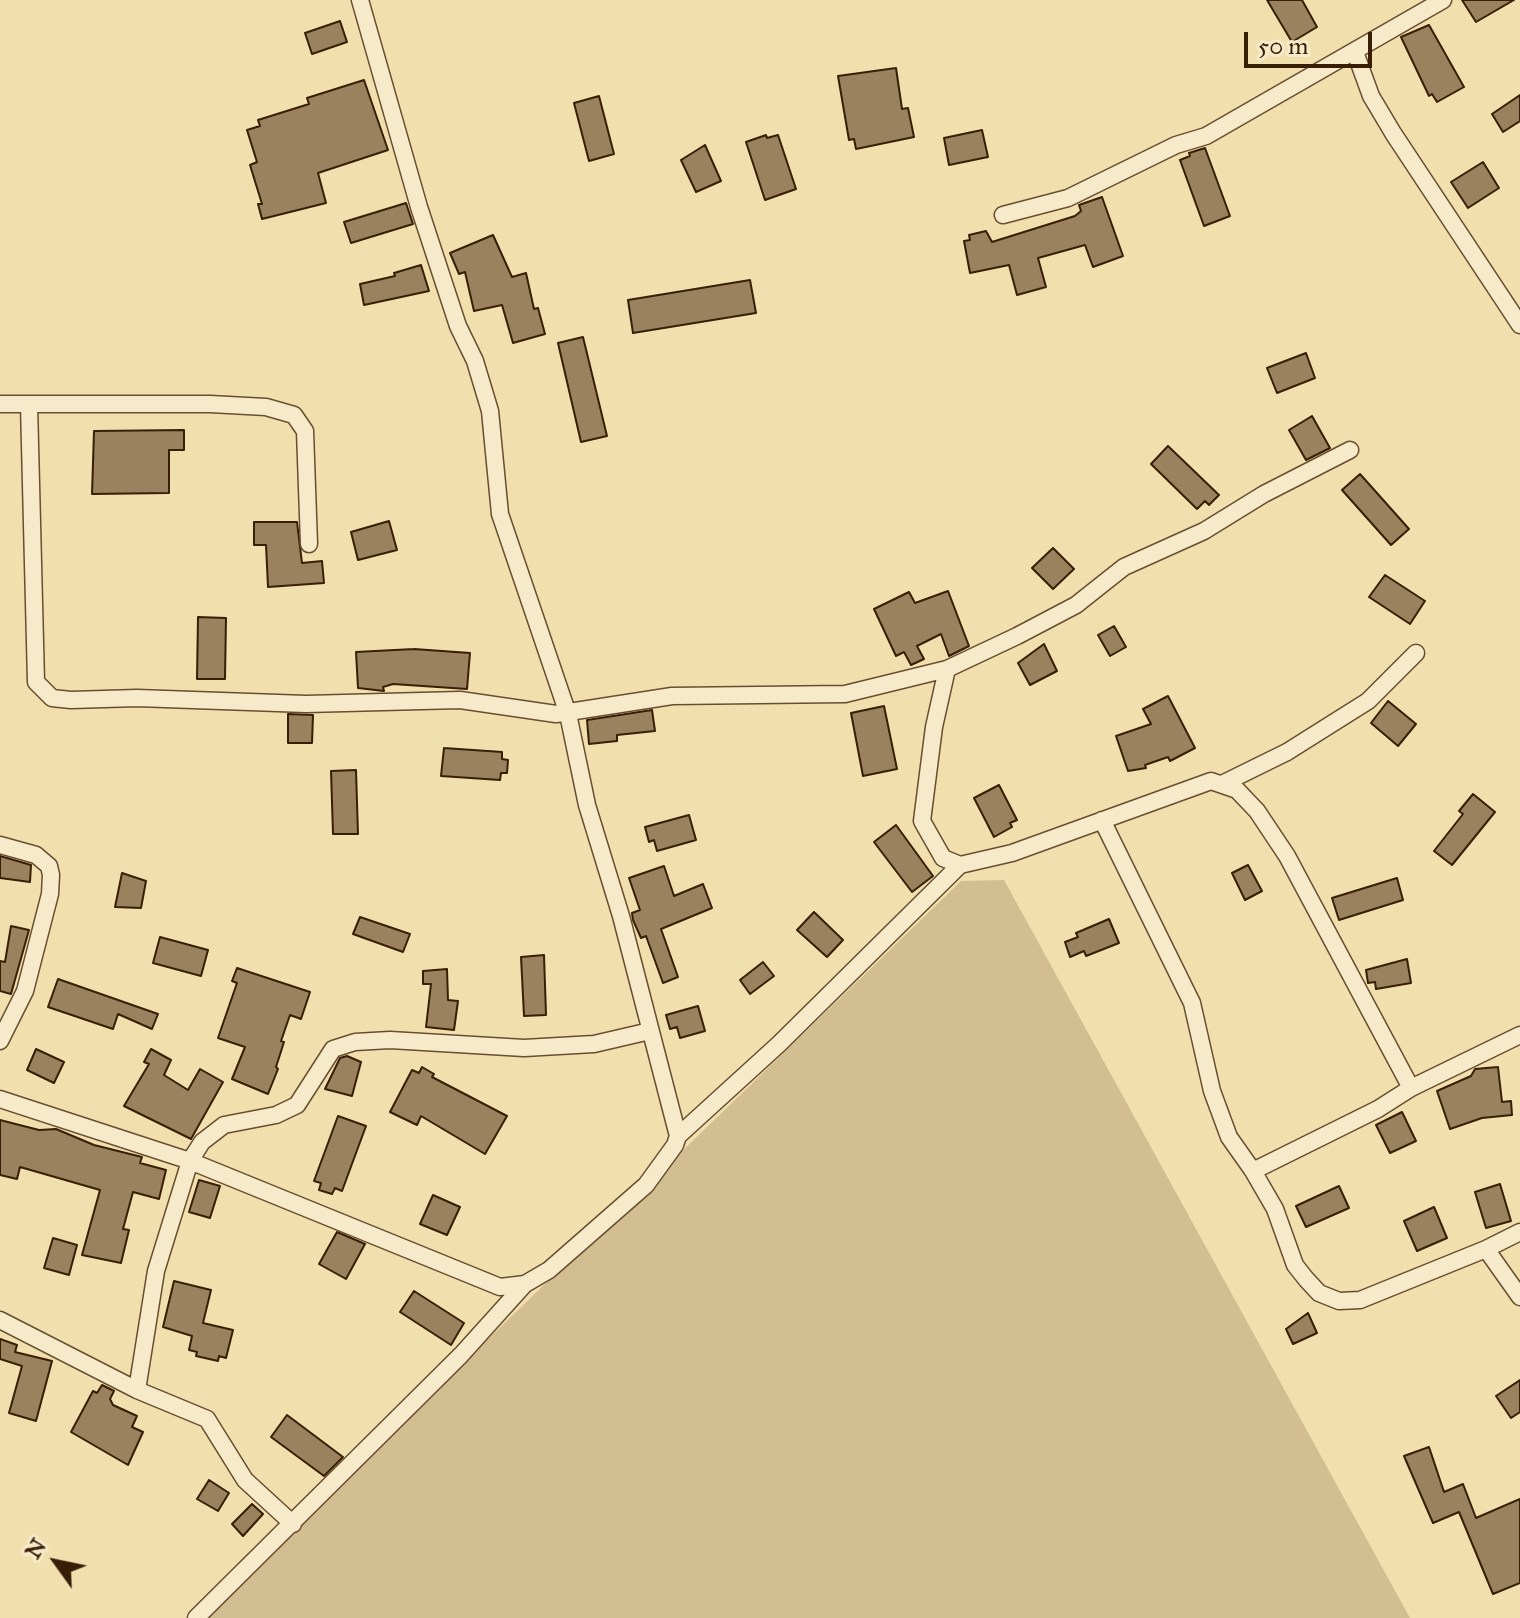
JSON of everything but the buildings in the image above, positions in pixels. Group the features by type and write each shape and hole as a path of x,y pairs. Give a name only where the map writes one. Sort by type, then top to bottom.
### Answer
{"street":[{"path":"360,0 424,222 490,411 500,514 568,714 587,805 621,916 678,1136"},
{"path":"1003,215 1068,198 1176,145 1206,136 1443,0"},
{"path":"1355,52 1371,96 1393,133 1520,325"},
{"path":"0,404 210,404 266,407 294,415 305,431 309,544"},
{"path":"29,405 36,682 52,698 306,704 460,700 568,714 672,696 845,694 947,669 1076,605 1124,567 1204,531 1264,494 1350,450"},
{"path":"1224,783 1287,752 1368,701 1416,653"},
{"path":"947,669 934,727 922,821 943,858 960,865"},
{"path":"196,1618 461,1355 525,1284 549,1270 646,1185 678,1136 779,1044 960,865 1012,853 1211,781 1224,783 1257,811 1287,856 1411,1088"},
{"path":"1102,820 1192,1003 1212,1091 1229,1137 1275,1209 1295,1265 1319,1293 1339,1301 1360,1300 1520,1232"},
{"path":"0,845 36,855 49,866 51,875 50,894 25,991 0,1041"},
{"path":"137,1390 156,1271 190,1161 202,1142 224,1125 276,1115 297,1105 333,1049 355,1042 524,1048 594,1044 650,1031"},
{"path":"1253,1171 1520,1035"},
{"path":"0,1099 190,1161 422,1253 487,1284 500,1287 525,1284"},
{"path":"1486,1249 1520,1297"},
{"path":"0,1320 137,1390 207,1419 245,1480 293,1524"}],"shaded area":[{"path":"1004,880 1410,1618 200,1618 961,881"}]}
